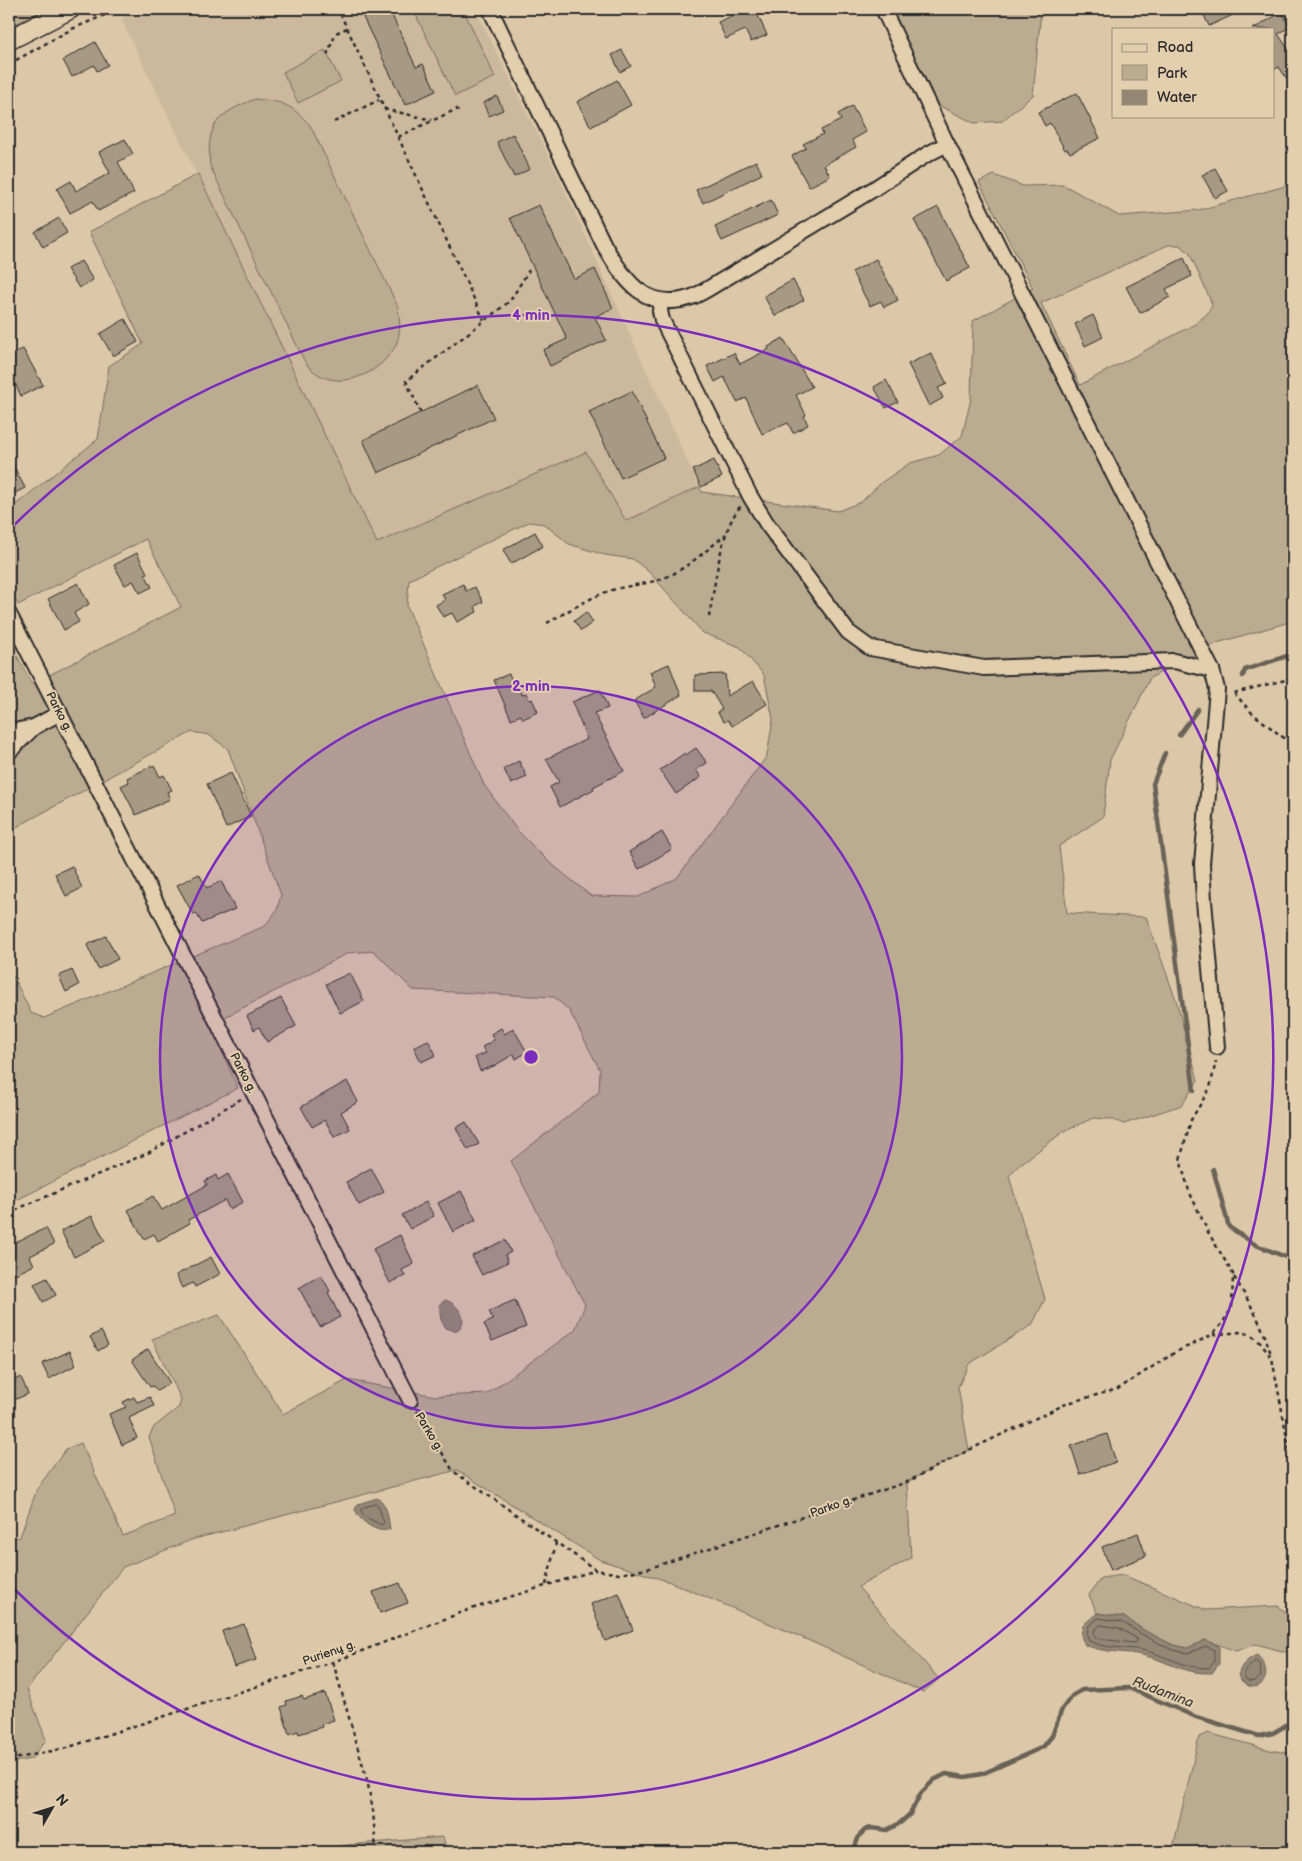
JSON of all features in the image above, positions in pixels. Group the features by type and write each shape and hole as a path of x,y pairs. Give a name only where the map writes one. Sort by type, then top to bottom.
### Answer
{"main road":[{"path":"9,40 70,9"}],"street":[{"path":"490,9 604,245 617,268 644,295 661,302 676,302 693,297 947,144"},
{"path":"883,9 947,144 1212,670 1217,689 1202,864 1217,1047"},
{"path":"661,302 662,320 750,496 767,524 848,632 870,648 984,668 1174,661 1212,670"},
{"name":"Parko g.","path":"9,614 410,1400"},
{"path":"9,752 34,727 60,713"},
{"path":"9,732 34,727"}],"path":[{"path":"9,64 72,30 119,9"},
{"path":"344,9 339,11 484,320"},
{"path":"327,55 336,34 347,28"},
{"path":"334,122 380,99"},
{"path":"384,109 433,120"},
{"path":"398,137 457,109 458,111"},
{"path":"420,413 406,381 510,301 529,270"},
{"path":"709,618 726,534 738,509 750,496"},
{"path":"547,623 596,596 612,590 648,584 672,574 702,554 726,534"},
{"path":"1293,678 1234,693 1252,713 1293,745"},
{"path":"1217,1047 1216,1068 1210,1088 1191,1120 1180,1160 1189,1191 1208,1232 1257,1315 1265,1333 1272,1358 1293,1469"},
{"path":"9,1215 22,1207 148,1153 253,1092"},
{"name":"Parko g.","path":"410,1400 452,1471 596,1570 619,1574 647,1569 907,1482 1068,1403 1118,1389 1174,1352 1212,1335 1222,1324 1232,1307 1234,1291 1233,1274"},
{"path":"1212,1335 1239,1332 1249,1334 1262,1344 1272,1358"},
{"path":"546,1586 556,1543"},
{"name":"Purienų g.","path":"9,1760 66,1748 333,1662 468,1610 596,1570"},
{"path":"333,1662 367,1780 373,1810 376,1852"}],"shaded area":[{"path":"142,9 475,9 558,175 699,487 626,521 585,452 377,544 121,19"}],"green space":[{"path":"9,9 45,9 9,28"},
{"path":"413,9 463,9 495,77 455,96"},
{"path":"892,9 1039,9 1041,11 1033,95 1002,121 974,123 938,105"},
{"path":"325,50 341,81 298,103 283,72"},
{"path":"255,99 286,105 297,112 310,125 398,307 400,321 396,346 373,370 363,375 352,379 329,379 319,375 306,364 210,166 210,140 212,130 217,122 231,110"},
{"path":"198,174 377,543 586,452 626,521 699,487 702,492 838,511 861,502 882,482 910,463 939,455 962,436 971,399 973,321 1033,288 979,182 994,175 1023,186 1064,185 1119,216 1199,210 1293,184 1293,621 1217,643 1150,678 1110,760 1103,817 1059,846 1067,913 1146,917 1176,1000 1198,1080 1182,1105 1124,1124 1111,1119 1093,1118 1063,1132 1019,1165 1009,1176 1045,1299 1032,1325 969,1364 958,1387 969,1450 907,1482 911,1558 858,1587 939,1679 923,1692 792,1633 670,1582 600,1560 457,1470 191,1540 123,1567 27,1689 46,1740 31,1759 9,1763 9,1539 20,1537 37,1489 66,1449 81,1443 123,1536 175,1516 149,1437 154,1427 179,1407 181,1399 152,1339 219,1315 283,1414 347,1380 436,1396 487,1394 575,1330 585,1305 511,1161 599,1092 600,1070 569,1010 554,997 413,990 374,951 348,953 210,1025 238,1088 9,1204 9,968 31,1013 44,1018 265,926 277,910 281,895 228,749 209,735 192,732 9,831 9,641 32,684 181,607 146,539 18,605 9,587 9,510 98,439 109,366 143,344 89,232","holes":["1168,245 1179,245 1189,252 1212,304 1208,313 1195,324 1080,385 1041,303","529,522 544,524 569,544 605,555 633,559 650,573 703,633 740,647 764,675 773,719 767,756 677,878 638,897 591,896 548,861 517,830 484,785 407,606 409,580"]},
{"path":"1123,1575 1206,1610 1278,1606 1293,1618 1293,1654 1256,1644 1236,1651 1205,1640 1188,1648 1173,1645 1147,1632 1124,1617 1097,1613 1089,1595 1101,1578"},
{"path":"1208,1733 1270,1750 1293,1754 1293,1852 1172,1852 1199,1737"},
{"path":"443,1837 447,1852 313,1852 347,1845"}],"water":[{"path":"445,1300 458,1309 463,1318 460,1327 455,1331 446,1328 441,1320 439,1305"},
{"path":"377,1498 381,1500 385,1507 390,1529 380,1530 369,1526 357,1514 355,1509 358,1504"},
{"path":"1097,1613 1124,1617 1147,1632 1173,1645 1188,1648 1205,1640 1219,1646 1219,1664 1212,1673 1201,1673 1142,1655 1099,1649 1085,1645 1081,1636 1083,1625"},
{"path":"1257,1655 1266,1671 1265,1678 1262,1683 1251,1687 1238,1676 1240,1669 1245,1663"}],"building":[{"path":"359,9 389,9 416,67 423,64 436,91 405,105"},
{"path":"747,9 755,9 767,35 751,42 745,30 726,39 718,22"},
{"path":"1201,9 1246,9 1209,26"},
{"path":"1282,12 1290,27 1278,34 1293,56 1293,88 1279,67 1274,70 1274,28 1255,28"},
{"path":"95,42 108,65 97,71 94,65 72,77 63,60"},
{"path":"622,50 631,66 620,72 612,55"},
{"path":"617,80 631,105 591,127 577,102"},
{"path":"1077,93 1100,138 1070,153 1067,149 1065,150 1050,123 1045,126 1038,112"},
{"path":"497,96 503,110 489,116 483,103"},
{"path":"852,106 866,132 852,140 856,147 824,165 830,176 809,187 792,156 806,148 803,144 823,134 821,130 841,120 838,114"},
{"path":"513,134 530,169 514,177 497,142"},
{"path":"125,139 133,154 118,162 134,193 98,211 93,201 70,213 57,189 71,181 76,191 110,173 99,152"},
{"path":"756,161 762,174 703,203 696,190"},
{"path":"1215,168 1228,191 1215,198 1202,175"},
{"path":"771,200 778,215 722,241 715,227"},
{"path":"539,205 574,279 595,269 613,308 595,317 606,340 550,366 543,350 567,339 510,218"},
{"path":"938,207 970,268 946,281 914,220"},
{"path":"59,218 67,233 43,247 35,232"},
{"path":"1184,258 1192,276 1166,289 1170,297 1140,313 1126,287"},
{"path":"876,259 898,300 884,307 881,301 870,306 852,272"},
{"path":"81,261 93,280 79,288 67,269"},
{"path":"793,280 804,300 775,316 764,296"},
{"path":"1093,315 1103,337 1085,346 1075,324"},
{"path":"125,319 138,342 113,356 100,334"},
{"path":"783,338 812,387 796,395 806,415 804,416 808,425 793,433 788,423 762,434 746,398 737,402 724,377 715,382 707,366 734,353 740,364 769,349 768,347"},
{"path":"23,349 43,385 21,396 9,371 9,356"},
{"path":"931,353 947,384 938,388 943,398 929,406 908,364"},
{"path":"886,380 898,402 886,408 874,387"},
{"path":"478,385 494,418 378,473 363,440"},
{"path":"632,391 664,458 621,478 589,412"},
{"path":"9,457 25,488 9,496"},
{"path":"714,460 722,477 701,487 693,470"},
{"path":"535,532 543,546 511,564 503,550"},
{"path":"137,553 152,587 140,593 133,581 125,585 114,565"},
{"path":"78,583 89,604 74,613 79,622 64,630 48,599"},
{"path":"463,584 466,591 475,587 483,602 475,606 477,612 457,622 452,613 443,617 436,605 445,600 442,594"},
{"path":"586,612 593,622 581,631 574,621"},
{"path":"669,664 681,695 644,718 634,701 656,687 650,672"},
{"path":"509,674 512,680 515,679 522,695 526,693 529,700 532,699 538,712 523,719 521,715 511,719 494,680"},
{"path":"725,674 727,696 753,681 767,704 732,726 728,720 724,722 717,712 722,709 711,691 695,691 695,675"},
{"path":"600,690 608,708 594,713 624,771 560,807 550,787 559,782 546,759 587,739 572,702"},
{"path":"696,748 707,763 696,770 701,777 676,794 660,770"},
{"path":"519,761 527,777 511,784 504,769"},
{"path":"154,765 160,777 164,775 172,790 167,792 170,799 136,815 121,786 129,782 127,778"},
{"path":"231,773 251,816 226,828 207,784"},
{"path":"662,832 672,849 639,869 629,852"},
{"path":"72,866 82,888 66,896 55,874"},
{"path":"199,874 207,888 221,881 235,909 202,923 196,913 193,914 177,885"},
{"path":"106,936 118,959 98,969 87,945"},
{"path":"72,970 79,985 66,992 59,976"},
{"path":"350,973 364,1001 340,1013 326,984"},
{"path":"281,998 296,1026 267,1042 259,1027 254,1030 247,1016"},
{"path":"501,1028 505,1034 513,1028 527,1052 516,1059 514,1054 494,1066 480,1071 475,1057 486,1053 482,1047 494,1040 491,1034"},
{"path":"428,1040 436,1055 421,1062 414,1047"},
{"path":"347,1081 358,1102 341,1112 350,1129 334,1137 325,1120 312,1127 301,1107"},
{"path":"466,1122 479,1144 468,1150 456,1128"},
{"path":"371,1168 384,1192 359,1205 346,1182"},
{"path":"228,1174 243,1202 229,1209 225,1200 188,1220 190,1223 158,1241 154,1234 144,1239 128,1210 153,1196 162,1210 207,1185 205,1181 216,1175 218,1180"},
{"path":"461,1191 476,1220 453,1232 438,1203"},
{"path":"426,1202 434,1216 410,1229 402,1215"},
{"path":"92,1216 105,1241 74,1257 61,1231"},
{"path":"46,1228 54,1244 30,1256 34,1265 16,1274 14,1272 9,1275 9,1245"},
{"path":"400,1235 414,1264 402,1270 405,1276 390,1283 373,1249"},
{"path":"505,1240 511,1252 505,1255 508,1262 482,1275 472,1256"},
{"path":"211,1257 220,1274 195,1287 193,1283 182,1288 176,1275"},
{"path":"321,1275 330,1291 328,1292 340,1317 320,1327 299,1288"},
{"path":"47,1278 56,1295 43,1302 34,1284"},
{"path":"515,1300 526,1327 492,1341 484,1324 493,1320 489,1311"},
{"path":"101,1331 108,1345 98,1351 90,1337"},
{"path":"148,1349 170,1383 157,1391 153,1386 150,1387 132,1360"},
{"path":"70,1351 76,1365 49,1379 42,1364"},
{"path":"21,1377 28,1394 9,1402 9,1382"},
{"path":"134,1397 137,1402 150,1397 154,1406 129,1418 137,1438 122,1445 109,1414 126,1407 123,1402"},
{"path":"1107,1434 1116,1462 1080,1474 1071,1446"},
{"path":"1138,1533 1146,1556 1111,1570 1102,1547"},
{"path":"400,1583 408,1603 380,1613 373,1592"},
{"path":"619,1593 633,1630 605,1641 591,1604"},
{"path":"244,1624 256,1660 234,1667 222,1631"},
{"path":"325,1693 334,1720 321,1724 322,1727 299,1734 298,1731 289,1734 281,1707 287,1705 286,1701 302,1696 304,1700"}],"waterway":[{"path":"1243,676 1245,670 1293,654"},
{"path":"1179,735 1198,709"},
{"path":"1165,753 1153,784 1194,1090"},
{"path":"1213,1169 1229,1227 1256,1245 1293,1260"},
{"name":"Rudamina","path":"853,1852 859,1836 865,1830 871,1828 887,1830 900,1823 910,1814 921,1793 934,1780 946,1774 965,1777 982,1774 1043,1747 1052,1736 1062,1709 1072,1696 1082,1690 1129,1688 1196,1717 1259,1736 1273,1733 1293,1721"}]}
